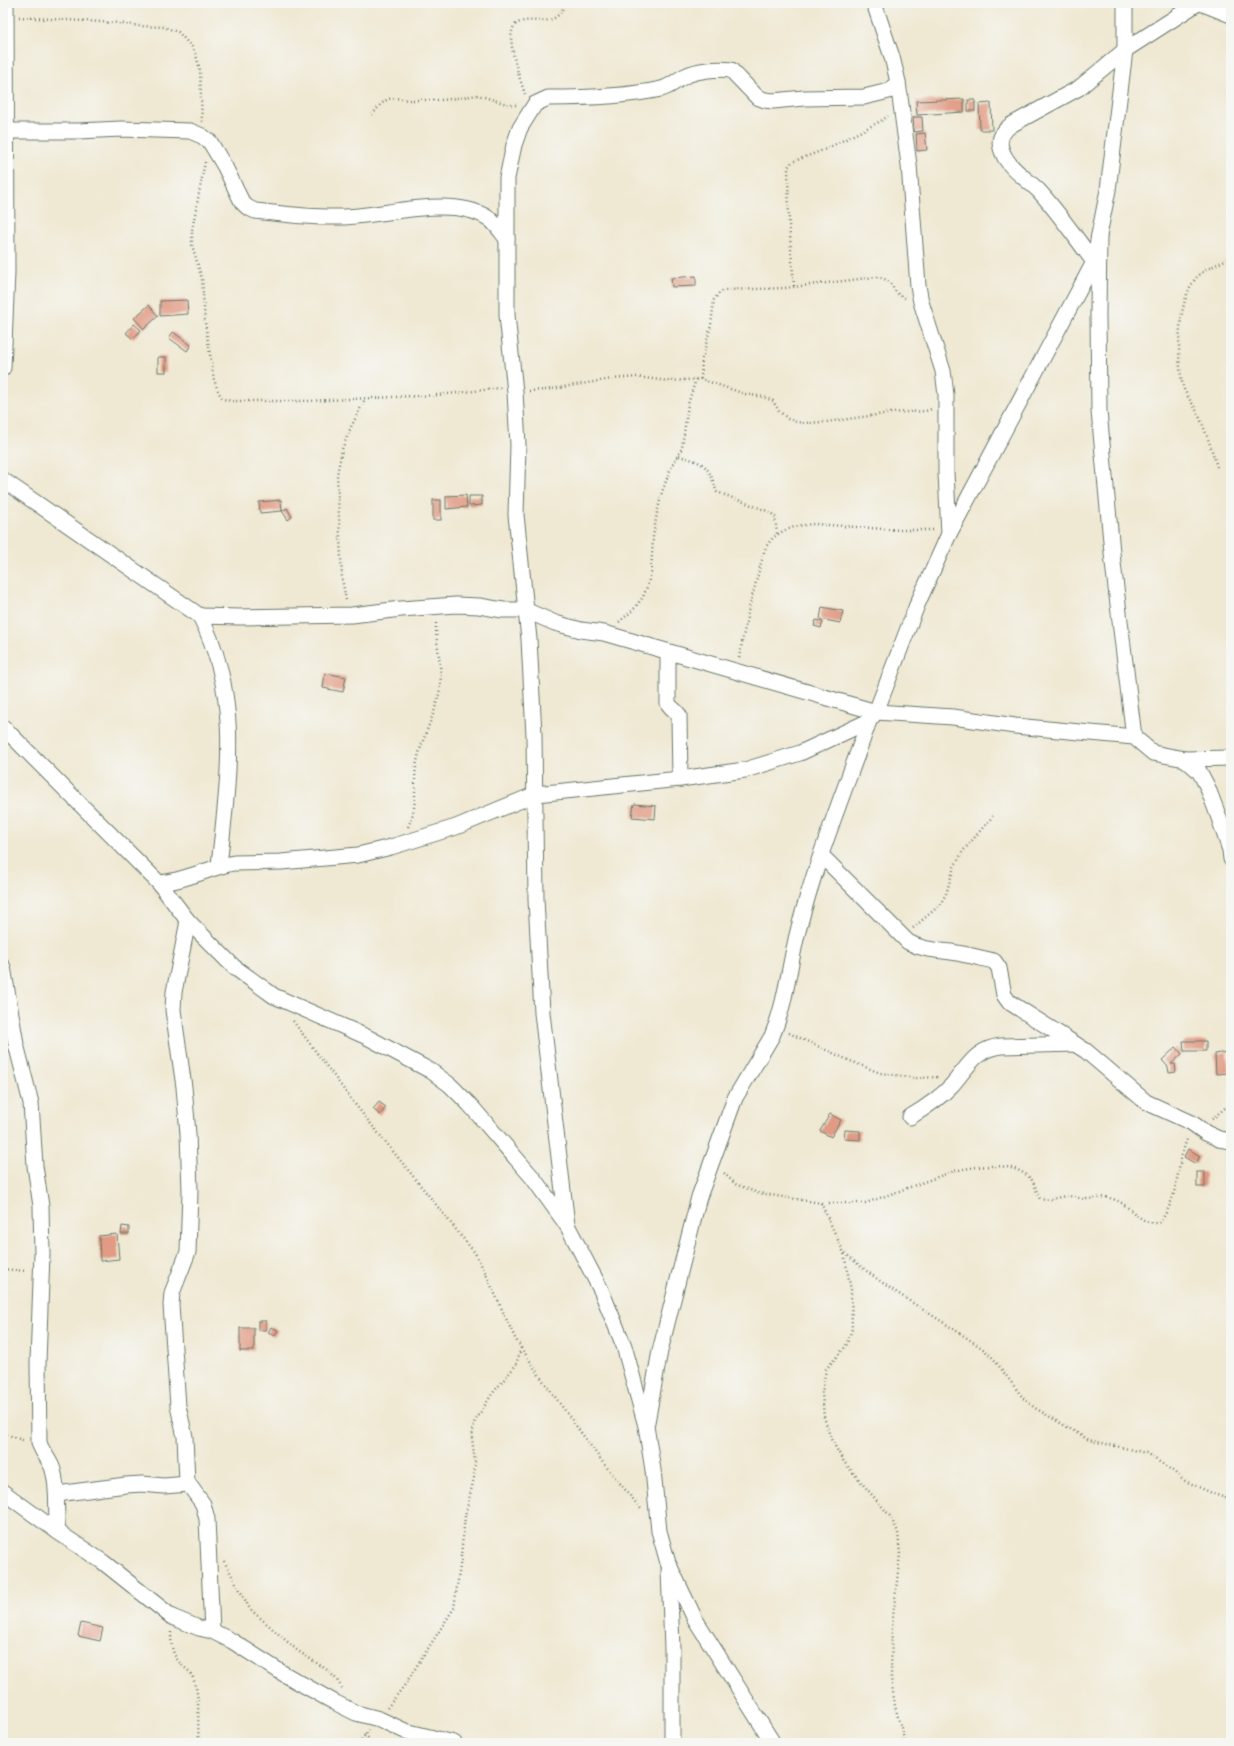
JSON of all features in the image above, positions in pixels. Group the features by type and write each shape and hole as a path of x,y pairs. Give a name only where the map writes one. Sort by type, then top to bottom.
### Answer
{"street":[{"path":"874,3 888,44 898,82 909,165 920,294 943,371 946,403 946,473 949,532"},
{"path":"646,1426 660,1350 699,1197 735,1098 776,1027 782,1008 798,930 822,856 873,717 917,604 949,532 1094,262 1108,190 1125,50 1125,3"},
{"path":"1094,262 1067,224 1039,191 1005,159 1000,147 1000,139 1004,131 1011,125 1079,88 1125,50 1200,3 1231,16"},
{"path":"3,368 6,10"},
{"path":"567,1225 542,1013 536,899 536,794 529,639 516,516 518,446 514,389 506,315 507,178 514,145 529,107 548,98 645,92 664,88 686,75 717,70 730,70 757,97 773,101 804,98 864,96 889,91 898,82"},
{"path":"6,132 152,129 190,131 206,139 226,167 242,202 255,211 340,218 428,208 459,208 479,213 490,219 506,239"},
{"path":"1099,235 1099,411 1113,563 1134,737"},
{"path":"3,480 200,616 214,644 219,660 228,713 230,750 219,866"},
{"path":"200,616 240,617 352,615 437,607 479,606 502,610 526,610 555,623 581,630 604,633 740,672 873,717 953,717 1015,726 1134,737 1153,753 1185,759 1231,758"},
{"path":"668,652 668,703 669,706 677,711 679,715 680,779"},
{"path":"159,882 175,882 219,866 234,863 326,859 358,855 391,847 456,827 536,794 680,779 745,770 800,753 873,717"},
{"path":"3,727 159,882 188,921 234,967 274,996 367,1037 431,1071 450,1085 470,1105 533,1178 567,1225 601,1290 624,1346 646,1426 653,1470 659,1531 668,1563 695,1619 773,1743"},
{"path":"1185,759 1199,771 1207,786 1225,836 1231,859"},
{"path":"822,856 908,942 918,948 994,961 999,968 1004,995 1009,1002 1096,1058 1146,1102 1192,1123 1212,1136 1231,1141"},
{"path":"188,921 174,992 173,1010 184,1087 188,1134 190,1191 188,1252 174,1286 171,1305 178,1406 185,1437 188,1484 203,1504 207,1519 212,1631"},
{"path":"3,967 16,1044 31,1103 35,1166 41,1206 41,1273 38,1362 39,1442 41,1448 52,1465 57,1494 58,1532"},
{"path":"910,1117 930,1104 952,1085 967,1066 982,1051 992,1047 1075,1044"},
{"path":"57,1494 126,1485 142,1484 164,1486 188,1484"},
{"path":"3,1492 58,1532 103,1562 172,1617 199,1628 212,1631 232,1641 284,1674 356,1713 379,1719 405,1731 454,1743"},
{"path":"668,1563 672,1648 672,1743"}],"path":[{"path":"372,115 381,104 392,98 442,100 478,95 510,105 529,107 515,66 513,30 515,25 519,23 544,21 556,18 562,11 565,3"},
{"path":"6,10 164,28 178,32 192,47 200,70 206,139 192,230 192,245 202,279 208,341 214,380 219,393 223,398 232,401 307,401 365,399 514,389 545,390 612,379 637,377 668,381 701,379 745,394 764,397 773,401 779,411 788,419 796,422 826,422 891,413 925,411 946,403"},
{"path":"794,286 789,224 788,167 792,162 802,157 826,149 881,121 900,105"},
{"path":"1217,467 1208,438 1183,387 1179,360 1179,339 1182,317 1191,286 1198,276 1231,256"},
{"path":"701,379 702,359 711,325 714,300 720,292 725,290 794,286 876,277 883,278 891,282 896,291 902,297 910,299 920,294"},
{"path":"604,633 633,610 643,597 651,573 653,537 662,492 670,470 678,456 684,436 688,404 696,379"},
{"path":"352,615 346,600 342,579 337,476 342,449 365,399"},
{"path":"678,456 697,461 703,465 708,470 717,492 770,512 775,517 777,534"},
{"path":"740,672 739,662 748,612 767,544 777,534 803,525 815,524 949,532"},
{"path":"391,847 408,827 414,814 416,768 440,687 436,641 437,607"},
{"path":"900,933 914,927 940,905 946,894 954,867 962,851 993,816"},
{"path":"288,1015 354,1103 475,1253 486,1272 515,1338 521,1348 604,1464 644,1513"},
{"path":"776,1027 880,1073 917,1078 940,1078 967,1066"},
{"path":"712,1161 735,1184 758,1193 821,1203 866,1203 954,1171 968,1168 995,1166 1011,1167 1030,1178 1035,1186 1036,1193 1040,1198 1048,1200 1066,1196 1086,1199 1102,1196 1115,1200 1144,1221 1159,1223 1176,1191 1181,1158 1192,1123 1205,1123 1219,1114 1231,1103"},
{"path":"821,1203 844,1253 851,1290 852,1329 846,1346 826,1369 822,1393 824,1417 831,1439 844,1462 890,1516 898,1532 900,1554 892,1626 891,1678 905,1743"},
{"path":"844,1253 866,1273 983,1349 993,1358 1023,1398 1036,1408 1089,1440 1146,1453 1188,1483 1231,1500"},
{"path":"3,1269 41,1273"},
{"path":"379,1719 404,1686 454,1608 459,1580 464,1516 474,1478 475,1462 472,1438 474,1423 492,1394 516,1365 521,1348"},
{"path":"222,1557 250,1609 298,1651 326,1669 337,1680 343,1690"},
{"path":"172,1617 171,1645 176,1660 190,1672 195,1684 199,1711 197,1725 199,1743"}],"building":[{"path":"964,99 964,112 917,115 916,101"},
{"path":"968,100 975,100 975,111 968,111"},
{"path":"991,103 992,130 980,130 979,104"},
{"path":"913,117 922,117 923,131 914,132"},
{"path":"925,133 927,150 917,151 916,134"},
{"path":"696,276 696,286 672,287 671,278"},
{"path":"187,300 188,314 160,316 160,301"},
{"path":"149,305 158,316 144,329 134,318"},
{"path":"134,324 141,330 133,339 126,333"},
{"path":"173,332 191,345 187,351 169,338"},
{"path":"158,357 166,357 166,372 158,372"},
{"path":"466,495 467,507 446,509 446,496"},
{"path":"469,496 482,496 482,505 469,506"},
{"path":"281,500 282,511 260,513 259,502"},
{"path":"433,500 441,500 441,520 433,520"},
{"path":"287,508 292,517 288,520 282,511"},
{"path":"822,607 843,611 840,623 820,619"},
{"path":"816,620 823,622 821,628 814,626"},
{"path":"325,673 346,677 343,692 323,688"},
{"path":"634,804 656,806 655,819 632,817"},
{"path":"1183,1041 1206,1041 1206,1051 1184,1051"},
{"path":"1176,1047 1182,1054 1171,1064 1175,1064 1176,1072 1169,1073 1168,1067 1162,1060"},
{"path":"1227,1052 1229,1073 1216,1074 1215,1054"},
{"path":"379,1102 386,1107 380,1115 373,1109"},
{"path":"830,1114 841,1120 831,1137 820,1131"},
{"path":"845,1130 860,1131 860,1140 844,1139"},
{"path":"1188,1149 1200,1156 1196,1164 1184,1157"},
{"path":"1197,1172 1205,1172 1205,1187 1197,1187"},
{"path":"122,1226 129,1227 129,1234 121,1234"},
{"path":"117,1234 119,1259 100,1261 99,1236"},
{"path":"258,1321 266,1321 266,1330 258,1330"},
{"path":"271,1327 278,1330 275,1336 268,1333"},
{"path":"240,1328 254,1328 254,1351 240,1351"},
{"path":"81,1623 103,1628 100,1641 78,1636"}]}
